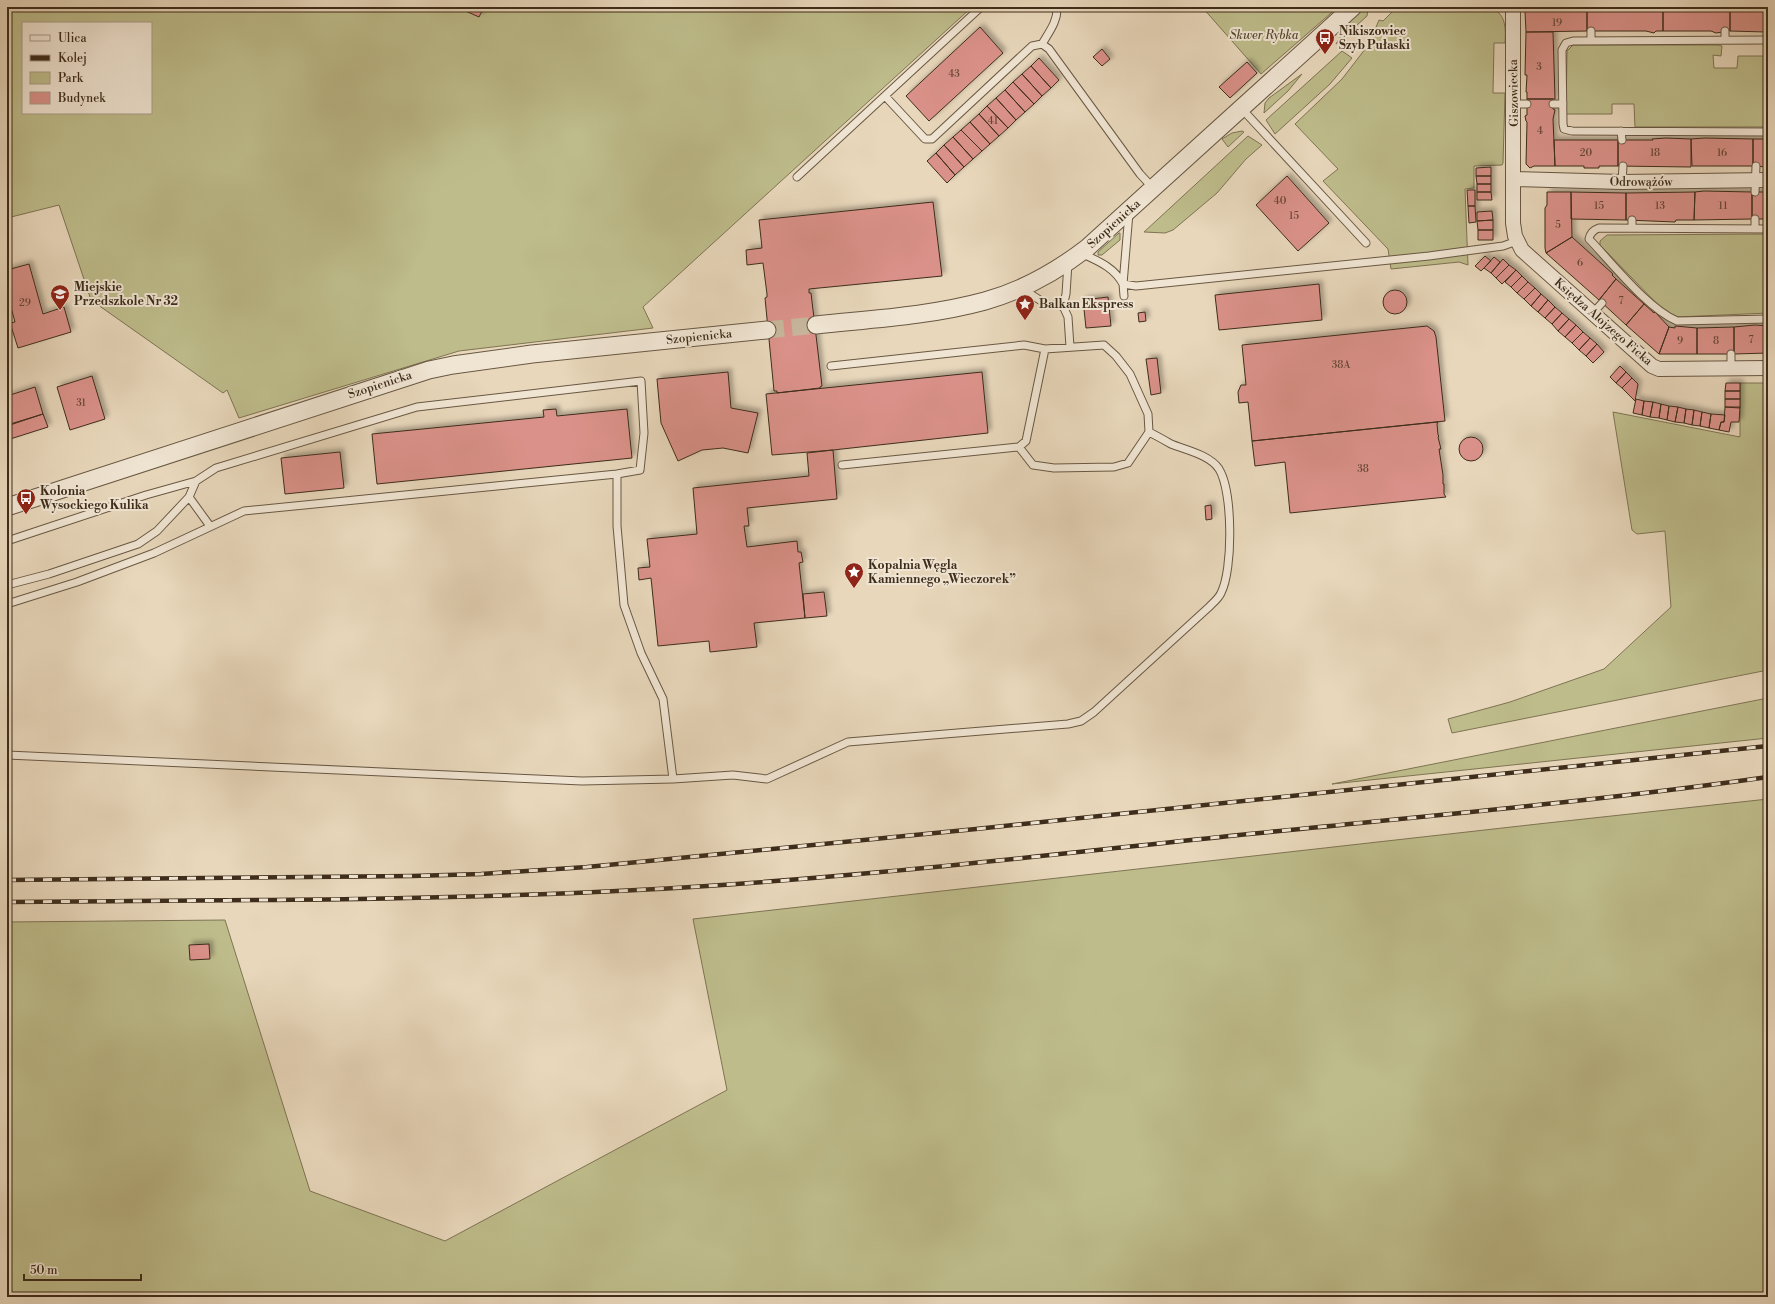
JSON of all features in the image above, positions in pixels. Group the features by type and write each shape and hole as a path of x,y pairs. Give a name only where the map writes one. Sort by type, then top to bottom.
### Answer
{"street":[{"name":"Szopienicka","path":"816,325 954,308 985,301 1021,288 1075,257 1130,211 1353,7"},
{"name":"Giszowiecka","path":"1513,7 1521,104 1513,179"},
{"name":"Odrowążów","path":"1513,179 1629,184 1760,184"},
{"name":"Księdza Alojzego Ficka","path":"1513,179 1513,223 1515,236 1522,250 1652,366 1660,368 1768,368"},
{"name":"Szopienicka","path":"7,507 429,370 453,365 532,354 767,330"}],"lane":[{"path":"797,178 981,7"},
{"path":"885,96 925,139 932,140 1032,46 1042,44 1052,29 1057,14 1057,7"},
{"path":"1591,31 1591,40"},
{"path":"1725,31 1725,40"},
{"path":"1768,40 1591,40 1566,43 1562,50 1564,130 1756,136 1768,132"},
{"path":"1042,44 1049,49 1140,174 1153,189"},
{"path":"1553,104 1563,104"},
{"path":"1241,108 1366,243"},
{"path":"1621,132 1622,140"},
{"path":"1623,166 1629,184"},
{"path":"1756,166 1760,184"},
{"path":"1124,296 1123,284 1130,211"},
{"path":"1755,219 1755,229"},
{"path":"1632,220 1632,228"},
{"path":"1768,229 1599,228 1594,229 1590,234 1589,239 1623,281 1655,308 1677,321 1731,324 1768,319"},
{"path":"1123,284 1136,286 1429,256 1503,246 1517,241"},
{"path":"1070,347 1069,322 1063,306 1075,257 1111,269 1117,274 1123,284"},
{"path":"1021,288 1046,304 1063,306"},
{"path":"1592,314 1602,303"},
{"path":"831,366 1024,345 1045,349 1104,345 1116,356 1130,374 1148,414 1149,432 1128,463 1114,467 1054,468 1033,465 1019,447"},
{"path":"842,465 1019,447 1026,441 1045,349"},
{"path":"1731,354 1731,369"},
{"path":"7,541 146,495 196,481 216,468 417,407 641,381 644,433 640,470 617,474 244,511 154,554 77,582 7,604"},
{"path":"7,755 582,781 673,779 733,775 767,779 848,742 1068,724 1081,721 1094,712 1209,607 1221,594 1227,571 1230,533 1228,504 1225,484 1219,469 1206,458 1170,443 1149,432"},
{"path":"617,474 617,526 624,605 641,653 662,699 673,779"},
{"path":"7,585 49,574 138,544 157,531 189,497 196,481"},
{"path":"189,497 210,526"}],"green space":[{"path":"7,7 972,7 643,307 653,328 459,351 239,418 227,390 223,393 91,300 59,205 7,218"},
{"name":"Skwer Rybka","path":"1202,7 1338,7 1261,74"},
{"path":"1365,7 1368,9 1367,16 1336,44 1352,18"},
{"path":"1397,7 1488,7 1498,12 1504,21 1505,43 1494,43 1493,93 1505,93 1503,163 1502,165 1474,166 1474,188 1465,189 1468,265 1459,262 1391,269 1388,249 1323,181 1338,169 1295,124 1342,79 1369,44 1379,20 1383,21"},
{"path":"1573,45 1722,46 1721,56 1713,55 1714,68 1737,68 1738,56 1767,56 1768,46 1768,127 1635,127 1634,104 1612,104 1612,114 1566,114 1567,51"},
{"path":"1342,51 1352,58 1330,84 1275,134 1266,120"},
{"path":"1302,74 1288,91 1264,113 1265,103 1269,98"},
{"path":"1244,132 1228,147 1222,139 1232,133"},
{"path":"1248,136 1262,145 1246,159 1217,193 1173,230 1165,233 1144,232"},
{"path":"1119,233 1120,240 1102,255 1098,255 1098,252"},
{"path":"1768,234 1768,313 1677,317 1662,309 1600,245 1600,241 1607,235"},
{"path":"1740,383 1768,383 1768,670 1452,733 1448,719 1510,702 1604,669 1671,607 1665,531 1637,534 1632,530 1613,412 1740,437"},
{"path":"1768,698 1768,738 1332,784"},
{"path":"1768,799 1768,1297 7,1297 7,922 225,920 310,1191 445,1241 727,1090 693,919"}],"building":[{"path":"461,7 484,7 479,17 461,9"},
{"path":"1530,7 1587,7 1587,31 1526,32 1525,11"},
{"path":"1587,7 1663,7 1663,31 1656,31 1654,33 1646,31 1587,31"},
{"path":"1663,7 1730,7 1730,31 1716,33 1711,31 1663,31"},
{"path":"1730,7 1768,7 1768,31 1730,31"},
{"path":"980,27 1003,53 929,121 906,96"},
{"path":"1526,32 1553,32 1555,99 1527,99 1527,75 1525,75"},
{"path":"1102,49 1110,59 1102,66 1093,57"},
{"path":"1039,58 1059,80 1051,88 1031,66"},
{"path":"1247,62 1257,73 1230,98 1219,87"},
{"path":"1031,66 1051,88 1042,96 1022,74"},
{"path":"1022,74 1042,96 1034,104 1013,82"},
{"path":"1013,82 1034,104 1025,112 1005,90"},
{"path":"1005,90 1025,112 1016,120 996,98"},
{"path":"996,98 1016,120 1008,128 987,106"},
{"path":"1527,99 1553,99 1553,109 1555,110 1553,119 1555,166 1534,166 1530,168 1526,164 1527,122 1525,116 1527,115"},
{"path":"987,106 1008,128 999,136 979,114"},
{"path":"979,114 999,136 990,144 970,122"},
{"path":"970,122 990,144 982,151 961,130"},
{"path":"961,130 982,151 973,159 953,137"},
{"path":"953,137 973,159 964,167 944,145"},
{"path":"1652,139 1691,139 1691,167 1618,166 1618,140 1653,140"},
{"path":"1691,139 1753,139 1753,166 1692,166"},
{"path":"1753,139 1768,139 1768,167 1753,166"},
{"path":"1554,140 1618,140 1618,166 1584,168 1584,166 1555,166"},
{"path":"944,145 964,167 955,175 936,153"},
{"path":"936,153 955,175 947,183 927,161"},
{"path":"1491,167 1491,176 1476,176 1476,168"},
{"path":"1287,176 1329,223 1298,251 1256,205"},
{"path":"1476,176 1491,176 1491,184 1477,184"},
{"path":"1477,184 1491,184 1491,192 1477,192"},
{"path":"1467,190 1475,190 1475,206 1468,206"},
{"path":"1477,192 1491,192 1492,200 1477,200"},
{"path":"1547,192 1571,192 1572,237 1546,253 1545,208 1547,205"},
{"path":"1571,192 1626,193 1626,220 1571,219"},
{"path":"1695,192 1752,192 1752,219 1694,220"},
{"path":"1695,192 1694,220 1676,220 1675,222 1626,220 1626,193"},
{"path":"1752,192 1768,192 1768,219 1752,219"},
{"path":"933,202 942,276 809,289 809,293 811,293 822,386 820,388 777,393 777,391 774,391 765,298 767,297 767,294 763,263 747,265 746,250 762,248 759,220"},
{"path":"1468,206 1475,206 1476,222 1469,223"},
{"path":"1492,211 1493,220 1477,221 1477,212"},
{"path":"1493,220 1493,230 1478,230 1477,221"},
{"path":"1478,230 1493,230 1493,240 1478,240"},
{"path":"1572,237 1613,274 1612,275 1616,279 1599,300 1546,253"},
{"path":"1485,256 1491,261 1481,271 1475,266"},
{"path":"1494,257 1500,262 1491,273 1484,268"},
{"path":"1503,259 1509,265 1496,278 1491,273"},
{"path":"29,264 43,314 64,307 71,332 18,348 10,323 15,322 7,293 7,270"},
{"path":"1509,265 1516,270 1502,284 1496,278"},
{"path":"1516,270 1522,276 1511,287 1505,282"},
{"path":"1522,276 1528,282 1517,293 1511,287"},
{"path":"1616,279 1644,304 1626,325 1599,300"},
{"path":"1528,282 1535,288 1524,299 1517,293"},
{"path":"1319,284 1322,320 1219,330 1215,295"},
{"path":"1535,288 1541,294 1531,306 1524,299"},
{"path":"1395,290 1403,294 1407,302 1403,310 1395,314 1387,310 1383,302 1387,294"},
{"path":"1541,294 1548,300 1538,312 1531,306"},
{"path":"1108,297 1111,326 1086,328 1083,300"},
{"path":"1548,300 1555,307 1545,318 1538,312"},
{"path":"1644,304 1654,313 1655,312 1669,327 1659,354 1626,325"},
{"path":"1555,307 1562,313 1552,324 1545,318"},
{"path":"1145,312 1146,321 1139,322 1138,313"},
{"path":"1562,313 1569,319 1558,331 1552,324"},
{"path":"1569,319 1576,325 1565,337 1558,331"},
{"path":"1576,325 1583,332 1572,343 1565,337"},
{"path":"1755,325 1768,326 1768,353 1734,354 1734,327"},
{"path":"1427,326 1434,331 1436,337 1445,421 1252,441 1248,402 1239,403 1238,392 1241,385 1246,385 1242,345"},
{"path":"1675,326 1697,328 1697,354 1659,354 1669,327 1675,328"},
{"path":"1734,327 1734,354 1697,354 1697,328"},
{"path":"1583,332 1590,338 1579,350 1572,343"},
{"path":"1590,338 1597,344 1586,356 1579,350"},
{"path":"1597,344 1604,352 1593,363 1586,356"},
{"path":"1157,358 1161,393 1151,395 1146,359"},
{"path":"1620,366 1626,372 1616,383 1610,377"},
{"path":"728,372 731,408 758,413 748,453 723,448 702,450 678,461 661,423 657,379"},
{"path":"982,372 988,433 833,450 772,455 766,394"},
{"path":"1626,372 1632,378 1622,388 1616,383"},
{"path":"92,376 105,419 70,430 57,387"},
{"path":"1632,378 1638,384 1635,401 1622,388"},
{"path":"1726,383 1740,383 1740,391 1725,391"},
{"path":"35,387 43,414 10,425 7,416 7,396"},
{"path":"1725,391 1740,391 1740,399 1725,399"},
{"path":"1636,399 1644,401 1642,415 1633,413"},
{"path":"1725,399 1740,399 1740,408 1725,407"},
{"path":"1644,401 1653,402 1650,417 1642,415"},
{"path":"1653,402 1661,404 1659,418 1650,417"},
{"path":"1661,404 1669,406 1667,420 1659,418"},
{"path":"1669,406 1678,407 1675,422 1667,420"},
{"path":"1678,407 1686,409 1684,423 1675,422"},
{"path":"1725,407 1740,407 1739,422 1731,422 1729,432 1719,430 1721,422 1724,422"},
{"path":"556,409 557,416 627,409 632,458 377,484 372,434 544,417 543,410"},
{"path":"1686,409 1694,410 1692,425 1684,423"},
{"path":"1694,410 1702,412 1700,426 1692,425"},
{"path":"1702,412 1711,414 1709,428 1700,426"},
{"path":"43,414 48,427 7,440 7,425"},
{"path":"1711,414 1725,415 1724,422 1721,422 1719,430 1709,428"},
{"path":"1438,422 1438,437 1441,449 1439,449 1444,494 1446,497 1290,513 1285,462 1255,466 1252,441"},
{"path":"1471,437 1479,441 1483,449 1479,457 1471,461 1463,457 1459,449 1463,441"},
{"path":"833,450 837,499 747,508 749,526 744,526 747,547 797,541 798,552 801,552 803,562 799,563 805,618 754,623 757,647 710,652 709,641 658,646 651,578 639,580 638,568 650,567 647,539 697,534 693,488 809,476 807,453"},
{"path":"340,452 344,488 285,494 281,458"},
{"path":"1211,505 1212,519 1206,520 1205,506"},
{"path":"824,592 827,616 805,618 803,594"},
{"path":"209,944 210,959 190,960 189,945"}],"tunnel":[{"path":"767,330 816,325"}],"railway":[{"path":"7,880 412,876 481,874 587,867 976,829 1768,746"},
{"path":"7,902 401,898 559,894 712,886 938,867 1504,809 1768,777"}],"place":[{"name":"Nikiszowiec Szyb Pułaski","path":"1325,55"},
{"name":"Miejskie Przedszkole Nr 32","path":"60,311"},
{"name":"Balkan Ekspress","path":"1025,321"},
{"name":"Kolonia Wysockiego Kulika","path":"26,515"},
{"name":"Kopalnia Węgla Kamiennego „Wieczorek”","path":"854,589"}]}
